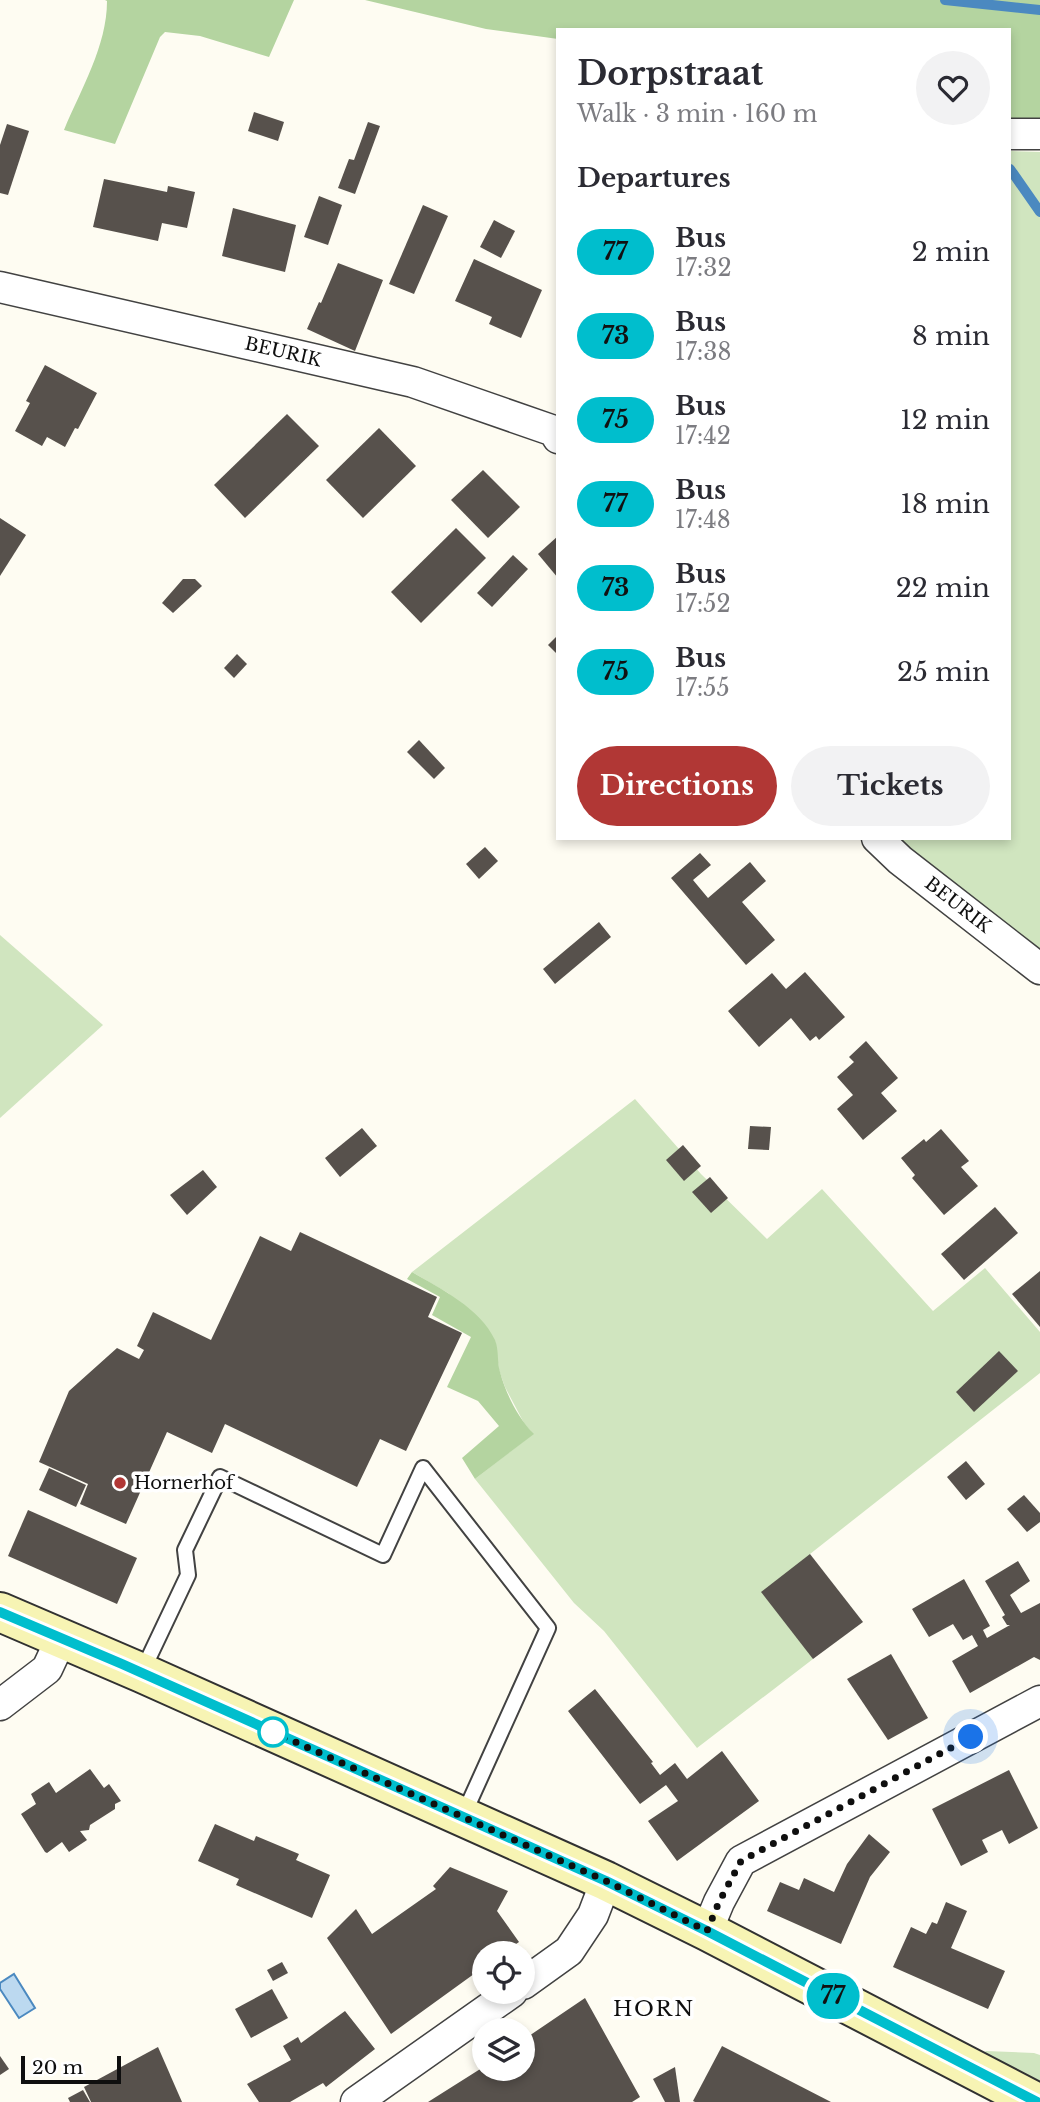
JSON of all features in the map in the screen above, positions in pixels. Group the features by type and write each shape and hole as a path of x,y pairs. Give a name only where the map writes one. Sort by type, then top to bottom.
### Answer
{"main road":[{"path":"0,1612 54,1653 142,1673 606,1881 1037,2102"}],"street":[{"path":"1011,134 1040,134"},
{"name":"BEURIK","path":"0,287 412,382 556,431"},
{"name":"BEURIK","path":"879,840 900,860 1040,969"},
{"path":"0,1705 54,1653"},
{"path":"707,1931 741,1861 1040,1700"},
{"path":"535,1975 569,1951 593,1915 606,1881"},
{"path":"356,2102 495,2004"}],"lane":[{"path":"142,1673 188,1575 185,1550 220,1478 383,1555 423,1468 548,1628 463,1817"}],"green space":[{"path":"105,0 294,0 269,57 200,36 165,32 160,37 115,144 64,130 98,51 106,18"},
{"path":"365,0 1040,0 1040,127 1011,126 1011,28 556,28 556,39 486,29"},
{"path":"1011,151 1040,152 1040,951 900,840 1011,840"},
{"path":"0,935 103,1025 0,1118"},
{"path":"635,1099 701,1174 767,1239 822,1189 933,1311 985,1268 1040,1332 1040,1373 810,1554 813,1659 697,1748 604,1631 574,1603 475,1479 533,1434 524,1423 505,1387 499,1370 495,1341 448,1293 412,1272"},
{"path":"412,1272 459,1300 480,1318 495,1340 500,1372 509,1397 534,1434 475,1479 462,1458 499,1426 478,1401 447,1387 471,1337 432,1315 440,1297 407,1279"},
{"path":"986,2051 1040,2055 1040,2081 983,2053"}],"water":[{"path":"14,1974 35,2008 19,2018 0,1989 0,1983"}],"building":[{"path":"254,112 284,122 278,141 248,131"},
{"path":"368,122 380,126 355,194 338,188 349,159 354,160"},
{"path":"7,124 29,131 8,195 0,193 0,145"},
{"path":"104,179 167,192 168,186 195,192 187,228 162,223 158,241 93,227"},
{"path":"319,196 342,205 328,245 304,237"},
{"path":"423,205 448,216 414,294 389,284"},
{"path":"233,208 296,225 285,272 222,256"},
{"path":"494,220 515,231 501,258 480,247"},
{"path":"474,259 542,290 521,338 489,324 492,317 455,301"},
{"path":"338,263 383,280 355,351 307,329"},
{"path":"45,365 97,393 65,447 47,437 42,446 15,431 30,403 26,401"},
{"path":"287,414 319,446 245,518 214,485"},
{"path":"379,428 416,466 363,518 326,480"},
{"path":"483,470 520,507 488,538 451,500"},
{"path":"0,518 26,535 0,576"},
{"path":"456,528 486,558 421,623 391,592"},
{"path":"556,538 556,576 538,554"},
{"path":"513,555 528,569 492,607 477,593"},
{"path":"183,579 195,579 202,586 173,613 162,603"},
{"path":"556,637 556,653 548,645"},
{"path":"237,654 247,664 234,678 224,668"},
{"path":"419,740 445,768 434,779 407,752"},
{"path":"485,847 498,861 479,879 466,864"},
{"path":"700,853 711,865 693,880 708,898 750,862 766,881 742,902 775,940 746,965 671,878"},
{"path":"599,922 611,937 555,984 543,969"},
{"path":"805,972 845,1017 819,1040 816,1036 810,1041 791,1018 759,1047 728,1011 772,973 786,989"},
{"path":"866,1041 898,1078 881,1093 897,1111 863,1140 837,1109 853,1095 837,1077 854,1062 849,1057"},
{"path":"750,1126 771,1127 769,1150 748,1149"},
{"path":"362,1128 377,1146 340,1177 325,1158"},
{"path":"941,1129 969,1161 961,1167 978,1186 944,1215 912,1178 915,1175 901,1158"},
{"path":"683,1145 701,1166 684,1181 666,1160"},
{"path":"203,1170 217,1187 187,1215 170,1195"},
{"path":"710,1177 728,1198 711,1213 692,1192"},
{"path":"995,1207 1018,1233 964,1280 941,1254"},
{"path":"300,1232 437,1297 428,1317 462,1333 406,1451 380,1439 357,1487 225,1424 212,1453 167,1432 126,1524 80,1504 88,1484 39,1462 69,1391 117,1348 139,1359 144,1350 137,1346 153,1312 211,1340 260,1236 291,1251"},
{"path":"1040,1271 1040,1327 1012,1294"},
{"path":"999,1351 1018,1371 974,1412 956,1392"},
{"path":"966,1461 985,1484 966,1500 947,1477"},
{"path":"49,1468 86,1485 76,1507 39,1490"},
{"path":"1024,1495 1040,1513 1040,1522 1027,1532 1007,1509"},
{"path":"28,1510 137,1558 117,1604 8,1556"},
{"path":"810,1554 863,1622 813,1659 761,1592"},
{"path":"1018,1561 1030,1581 1010,1595 1021,1613 1040,1603 1040,1660 1034,1657 970,1693 952,1661 978,1646 972,1635 963,1640 953,1624 929,1637 912,1609 964,1579 990,1626 983,1630 987,1638 1010,1625 1007,1625 1002,1617 1005,1615 985,1581"},
{"path":"891,1654 928,1718 888,1740 847,1679"},
{"path":"595,1689 653,1762 651,1763 660,1775 675,1763 687,1779 722,1751 759,1801 677,1861 648,1821 678,1801 666,1785 640,1804 568,1711"},
{"path":"90,1769 104,1788 109,1784 121,1801 115,1804 115,1809 90,1825 89,1830 80,1831 87,1840 69,1852 62,1842 45,1852 21,1814 36,1804 31,1794 49,1782 56,1793"},
{"path":"1009,1770 1038,1828 1009,1844 1002,1830 982,1840 988,1852 961,1866 932,1809"},
{"path":"215,1824 254,1841 256,1836 299,1854 296,1860 330,1875 312,1918 236,1885 239,1879 198,1861"},
{"path":"869,1834 890,1852 870,1877 841,1944 767,1911 780,1882 799,1890 804,1878 834,1892 847,1864"},
{"path":"450,1867 508,1891 497,1911 518,1941 472,1941 472,1975 391,2034 327,1938 356,1909 372,1934 436,1889 433,1886"},
{"path":"946,1902 967,1911 951,1948 1005,1971 988,2009 893,1967 911,1927 926,1934 932,1922 937,1924"},
{"path":"282,1962 288,1973 273,1981 267,1970"},
{"path":"272,1989 288,2018 251,2038 235,2009"},
{"path":"585,1998 640,2097 632,2102 428,2102 472,2074 472,2081 535,2081 535,2032"},
{"path":"345,2011 375,2049 326,2087 323,2083 290,2102 259,2102 247,2084 291,2060 283,2046 298,2037 301,2043"},
{"path":"722,2046 831,2102 693,2101"},
{"path":"158,2047 182,2102 91,2102 84,2087"},
{"path":"0,2056 9,2069 0,2075"},
{"path":"675,2067 680,2102 665,2102 653,2079"},
{"path":"83,2090 90,2102 70,2102 68,2098"}],"waterway":[{"path":"945,0 1040,10"},
{"path":"1011,170 1040,212"}],"bus line":[{"name":"77","path":"0,1612 62,1637 606,1881 1037,2102"}],"place":[{"name":"Hornerhof","path":"120,1483"}],"district":[{"name":"HORN","path":"654,2009"}],"route":[{"path":"273,1732 606,1881 707,1931 741,1861 971,1737"}]}
